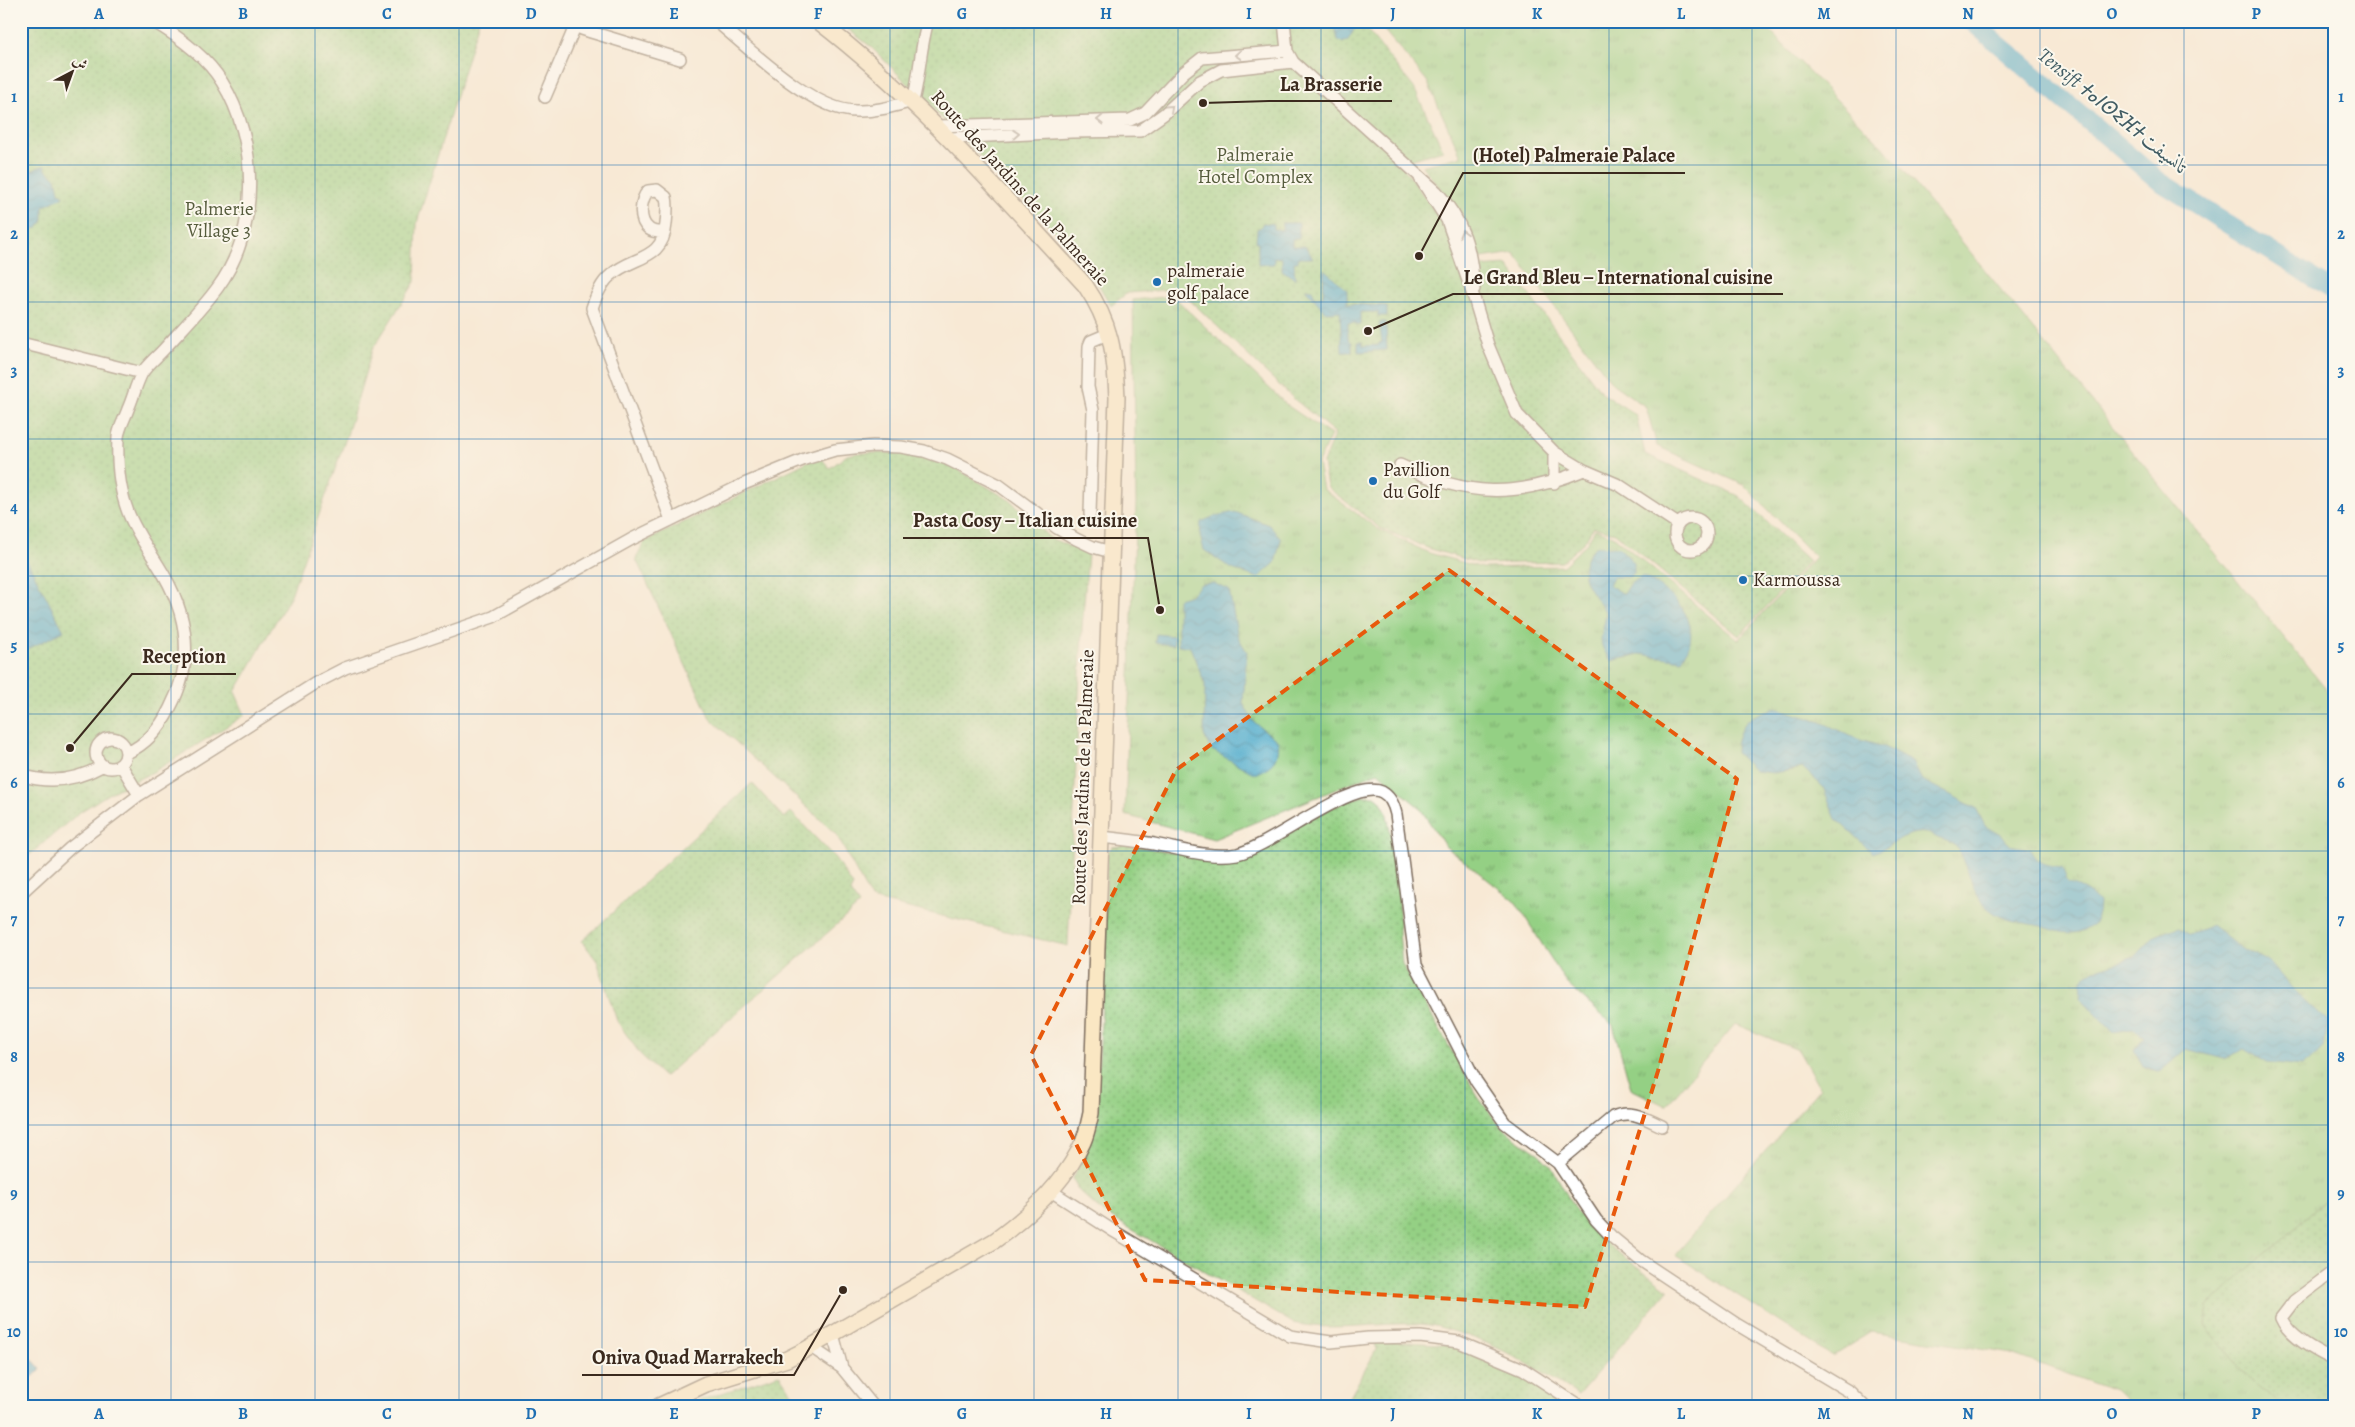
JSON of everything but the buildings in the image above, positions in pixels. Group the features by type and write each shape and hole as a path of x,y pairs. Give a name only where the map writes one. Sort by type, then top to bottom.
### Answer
{"street":[{"path":"21,775 30,778 59,780 78,777 102,766 115,768 121,765 127,753 137,748 164,720 178,694 186,664 185,636 180,610 164,576 128,513 120,483 118,434 142,373 198,312 219,286 238,251 248,214 249,176 239,114 223,82 180,38 152,21"},
{"path":"716,21 800,89 819,101 855,112 887,108 913,101 919,81 928,21"},
{"name":"Route des Jardins de la Palmeraie","path":"659,1406 706,1384 786,1359 811,1348 994,1240 1014,1226 1051,1191 1069,1170 1084,1141 1091,1113 1117,398 1115,360 1110,333 1099,306 1085,285 950,138 913,101 818,21"},
{"path":"1284,21 1287,51 1293,62 1420,178 1447,220 1488,345 1517,414 1554,452 1584,470 1619,484 1678,524"},
{"path":"577,22 582,29 590,32 680,59"},
{"path":"545,98 577,22"},
{"path":"950,138 1138,118 1183,72 1202,58 1287,51"},
{"path":"938,126 1071,126 1140,131 1164,114 1210,75 1221,70 1293,62"},
{"path":"665,232 664,241 656,249 611,274 600,290 592,308 671,520"},
{"path":"1090,514 1093,410 1088,387 1088,346 1091,341 1110,333"},
{"path":"21,343 142,373"},
{"path":"21,893 70,848 139,795 316,683 345,668 493,617 671,520 744,484 820,454 873,446 924,450 982,474 1057,528 1094,547 1111,552"},
{"path":"1554,452 1554,482"},
{"path":"1400,465 1425,477 1454,486 1482,490 1518,491 1554,482 1584,470"},
{"path":"102,766 98,761 96,749 104,739 116,738 122,741 127,753"},
{"path":"121,765 139,795"},
{"path":"1101,838 1143,842 1223,856 1239,854 1281,834 1353,793 1368,790 1382,792 1392,800 1396,814 1409,897 1414,953 1420,975 1476,1081 1504,1122 1558,1163 1596,1220 1612,1237 1640,1260 1738,1326 1850,1392 1864,1406"},
{"path":"1558,1163 1613,1116 1631,1113 1662,1126"},
{"path":"1051,1191 1115,1232 1290,1336 1331,1342 1368,1338 1420,1337 1459,1342 1523,1369 1580,1406"},
{"path":"2334,1271 2294,1301 2281,1318 2286,1327 2298,1338 2334,1360"},
{"path":"834,1334 842,1368"},
{"path":"811,1348 842,1368 873,1406"}],"highlighted area":[{"path":"1449,570 1737,779 1658,1071 1585,1307 1145,1280 1031,1055 1176,770"}],"green space":[{"name":"Palmerie Village 3","path":"21,21 479,21 417,223 415,282 372,350 347,435 291,595 235,692 245,715 155,771 108,794 80,812 21,862"},
{"name":"Palmeraie Hotel Complex","path":"837,21 1360,21 1414,88 1443,150 1400,163 1445,226 1462,268 1507,265 1602,393 1636,415 1645,454 1739,496 1809,561 1739,636 1615,533 1593,527 1585,541 1562,562 1482,564 1430,549 1380,528 1327,487 1323,463 1335,433 1293,398 1178,289 1127,293 1111,306 1086,263 870,46"},
{"path":"1376,21 1760,21 1897,162 2334,699 2334,1406 2131,1406 2115,1391 2012,1354 1871,1332 1832,1356 1675,1255 1820,1088 1798,1050 1735,1024 1666,1106 1631,1089 1613,1025 1567,984 1515,901 1445,846 1420,808 1378,772 1214,839 1125,815 1136,502 1133,300 1173,296 1288,406 1331,435 1318,463 1323,489 1378,529 1429,553 1483,568 1563,566 1587,543 1595,529 1613,536 1738,640 1815,557 1744,485 1657,446 1646,407 1613,384 1514,253 1475,259 1464,217 1422,166 1461,156 1427,81"},
{"path":"858,453 904,453 954,467 1011,501 1050,538 1088,554 1082,627 1068,946 871,899 836,834 710,718 636,559 644,542 819,456 830,468 847,455"},
{"path":"752,783 784,818 791,812 835,858 853,886 850,892 859,905 664,1077 640,1054 617,1021 597,961 582,941"},
{"path":"1363,796 1375,796 1380,800 1386,811 1400,880 1399,932 1402,964 1478,1097 1496,1121 1510,1134 1539,1154 1551,1166 1576,1211 1612,1248 1669,1290 1578,1395 1504,1351 1472,1337 1437,1326 1396,1324 1327,1327 1293,1323 1102,1212 1078,1190 1073,1178 1087,1141 1097,1084 1102,1004 1107,853 1112,847 1127,845 1220,860 1345,802"},
{"path":"2334,1191 2334,1406 2282,1406 2249,1379 2205,1325 2208,1307"},
{"path":"1375,1340 1453,1345 1542,1386 1570,1406 1345,1406 1376,1350"},
{"path":"779,1374 801,1406 683,1406"}],"water":[{"path":"1330,21 1353,21 1355,28 1348,40 1343,43 1338,40 1335,29"},
{"path":"45,166 46,170 56,178 59,192 64,196 43,207 43,220 38,228 23,228 21,226 21,171 29,172"},
{"path":"1263,223 1274,224 1274,229 1282,230 1282,223 1299,223 1299,239 1292,239 1292,246 1305,246 1313,258 1298,258 1298,262 1294,262 1295,279 1282,270 1282,258 1274,257 1274,264 1258,265 1257,229"},
{"path":"1324,269 1347,290 1347,304 1387,306 1387,316 1378,316 1378,312 1360,312 1360,325 1348,323 1348,338 1352,343 1352,352 1342,352 1340,311 1326,312 1305,289 1312,290 1315,297 1323,296"},
{"path":"1379,322 1386,322 1387,350 1358,352 1358,342 1362,342 1363,346 1379,345 1382,342"},
{"path":"1235,512 1269,525 1281,539 1275,563 1258,578 1232,569 1204,550 1200,536 1201,522 1215,516"},
{"path":"1596,546 1619,547 1634,563 1634,573 1629,577 1613,577 1609,585 1624,594 1631,583 1643,576 1666,591 1684,610 1689,621 1691,633 1689,646 1682,660 1639,654 1612,661 1606,654 1601,644 1601,639 1606,613 1589,588 1583,572 1588,555"},
{"path":"21,549 64,631 28,649 21,636"},
{"path":"1213,583 1229,590 1238,637 1247,652 1243,703 1253,721 1278,741 1277,754 1273,762 1255,774 1210,749 1204,735 1205,684 1190,647 1178,645 1178,599 1191,595 1201,584"},
{"path":"1156,634 1174,636 1174,645 1155,643"},
{"path":"1776,708 1821,722 1857,739 1884,747 1912,762 1922,780 1976,808 1985,826 2002,836 2010,845 2030,849 2035,858 2042,863 2062,867 2068,883 2089,892 2099,902 2097,918 2092,925 2083,931 2068,933 2002,917 1982,903 1972,885 1959,850 1951,843 1926,833 1905,836 1873,853 1836,819 1823,787 1803,768 1774,773 1755,771 1736,753 1739,735 1746,722 1752,717"},
{"path":"2211,925 2236,945 2269,962 2292,988 2328,1021 2324,1048 2302,1066 2267,1062 2245,1048 2224,1059 2186,1049 2160,1072 2143,1066 2134,1050 2144,1037 2134,1029 2113,1032 2081,998 2082,979 2099,968 2135,957 2155,936 2178,927 2190,935"},
{"path":"21,1352 28,1355 41,1369 33,1377 21,1364"}],"waterway":[{"name":"Tensift ⵜⴰⵏⵙⵉⴼⵜ تانسيفت","path":"1971,21 2159,181 2334,291"}],"place":[{"name":"La Brasserie","path":"1203,103"},
{"name":"(Hotel) Palmeraie Palace","path":"1419,256"},
{"name":"palmeraie golf palace","path":"1157,282"},
{"name":"Le Grand Bleu – International cuisine","path":"1368,331"},
{"name":"Pavillion du Golf","path":"1373,481"},
{"name":"Karmoussa","path":"1743,580"},
{"name":"Pasta Cosy – Italian cuisine","path":"1160,610"},
{"name":"Reception","path":"70,748"},
{"name":"Oniva Quad Marrakech","path":"843,1290"}]}
